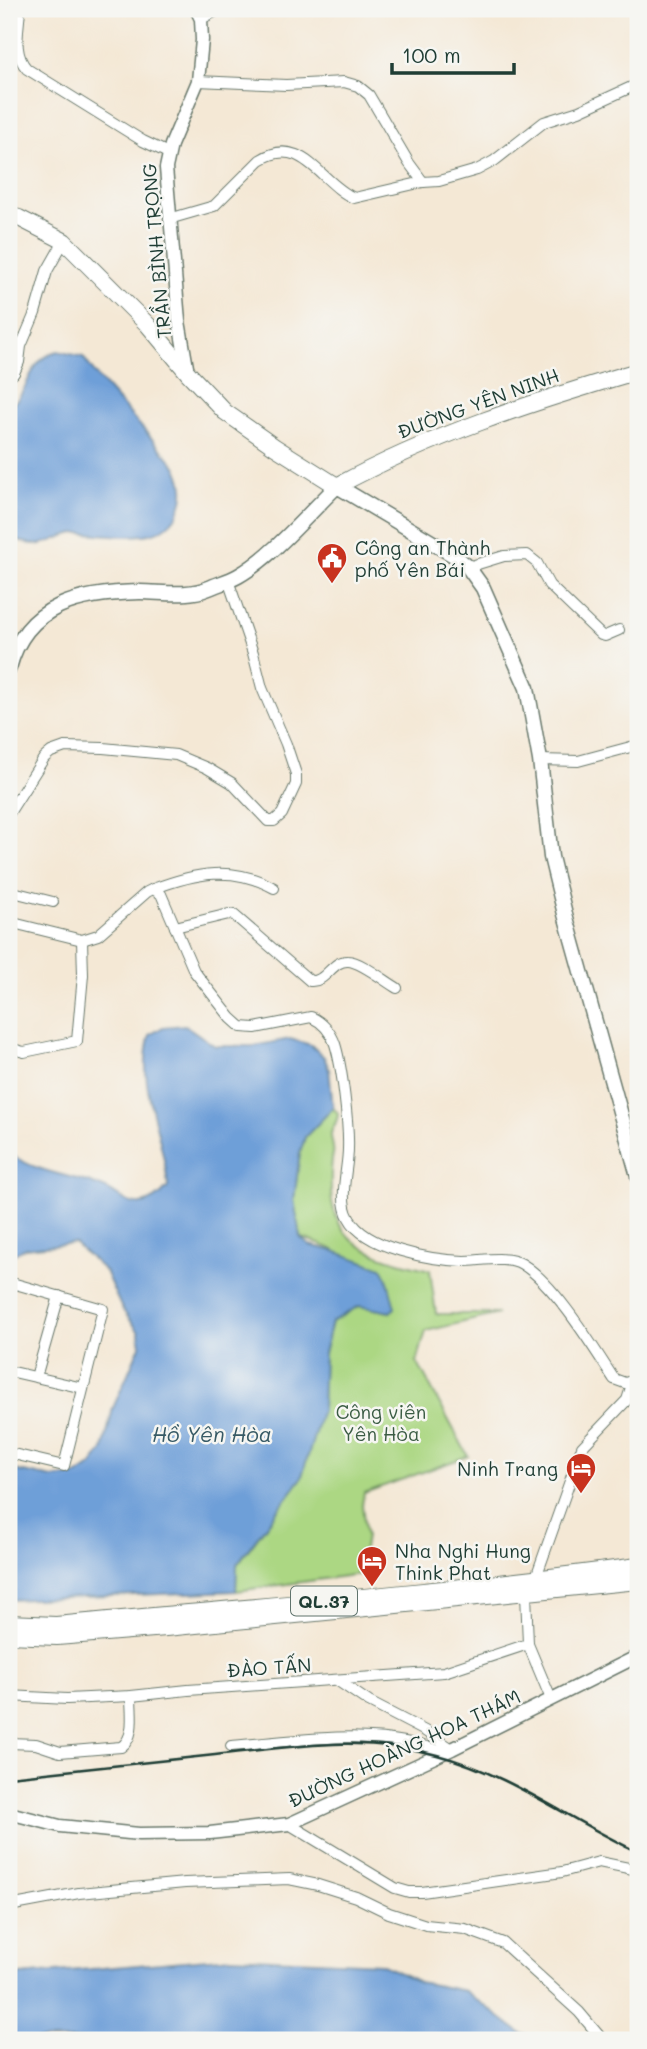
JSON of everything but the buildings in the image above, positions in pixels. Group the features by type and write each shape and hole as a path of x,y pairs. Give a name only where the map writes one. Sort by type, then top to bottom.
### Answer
{"main road":[{"path":"9,215 64,242 148,325 187,373 225,412 337,486 431,540 468,567 483,588 527,688 540,760 551,857 631,1128 638,1176"},
{"name":"ĐƯỜNG YÊN NINH","path":"337,486 427,441 638,371"},
{"path":"9,668 26,634 45,614 59,605 84,596 205,590 239,575 288,535 337,486"},
{"name":"QL.37","path":"9,1635 57,1637 530,1587 638,1566"},
{"name":"QL.37","path":"9,1623 56,1625 530,1587 638,1581"}],"street":[{"path":"20,9 18,52 27,69 143,141 168,153"},
{"path":"199,14 220,9"},
{"name":"TRẦN BÌNH TRỌNG","path":"187,373 179,321 166,168 168,153 198,81 202,64 199,14"},
{"path":"198,81 286,85 344,82 358,86 369,95 409,163 424,182"},
{"path":"169,219 214,206 260,160 267,155 281,152 304,160 354,198 457,177 485,167 544,122 579,111 638,84"},
{"path":"9,377 19,362 21,346 35,313 47,271 64,242"},
{"path":"468,567 504,556 527,555 537,563 549,585 601,635 619,630"},
{"path":"9,813 44,758 51,751 65,747 176,755 207,768 232,783 268,821 274,821 282,814 296,784 294,765 262,688 228,580"},
{"path":"540,760 578,761 638,745"},
{"path":"9,922 82,940 98,935 153,889 191,878 245,874 274,887"},
{"path":"153,889 161,894 194,971 241,1027 255,1028 311,1017 329,1033 338,1056 347,1125 349,1148 346,1208 348,1217 359,1229 381,1244 419,1256 461,1261 509,1260 520,1263 542,1281 574,1319 614,1380 625,1383 636,1380"},
{"path":"9,891 53,902"},
{"path":"175,927 234,915 310,981 320,979 338,964 348,961 358,964 397,988"},
{"path":"9,1048 24,1052 77,1041 83,975 82,940"},
{"path":"9,1293 12,1283 103,1309 64,1466 9,1453"},
{"path":"36,1377 59,1296"},
{"path":"9,1371 83,1388"},
{"path":"551,1699 528,1644 530,1587 582,1447 627,1400 636,1380"},
{"name":"ĐÀO TẤN","path":"9,1696 68,1699 131,1696 444,1672 528,1644"},
{"name":"ĐƯỜNG HOÀNG HOA THÁM","path":"9,1812 60,1826 139,1834 210,1833 289,1824 448,1751 638,1656"},
{"path":"337,1680 369,1702 425,1731 448,1751"},
{"path":"9,1743 36,1744 61,1752 121,1747 127,1743 131,1733 131,1696"},
{"path":"231,1746 362,1738 448,1751"},
{"path":"289,1824 396,1888 409,1892 562,1872 599,1862 638,1870"},
{"path":"9,1906 79,1893 185,1883 289,1879 318,1885 417,1922 465,1929 503,1943 579,2012 601,2038 607,2040"}],"green space":[{"name":"Công viên Yên Hòa","path":"333,1108 338,1113 331,1133 331,1192 334,1212 341,1227 351,1239 364,1248 395,1261 430,1270 436,1314 498,1314 426,1331 417,1362 468,1456 364,1493 362,1505 366,1536 360,1574 236,1591 237,1565 301,1479 322,1409 324,1353 332,1322 359,1306 389,1312 333,1249 300,1237 294,1200 300,1153 305,1137"}],"water":[{"path":"58,351 83,357 99,379 176,466 183,487 182,502 172,521 162,529 135,536 77,533 41,544 9,537 9,407 22,393 40,362"},
{"name":"Hồ Yên Hòa","path":"185,1025 215,1046 254,1046 290,1039 311,1045 324,1057 329,1069 333,1108 305,1137 300,1153 294,1200 300,1237 309,1245 382,1268 395,1308 390,1312 359,1306 332,1322 324,1353 322,1409 301,1479 237,1564 236,1591 9,1600 9,1469 53,1478 78,1475 91,1466 103,1450 113,1408 140,1346 139,1332 122,1309 105,1271 74,1243 25,1248 9,1257 9,1153 32,1166 94,1184 132,1203 145,1203 156,1198 168,1187 148,1091 146,1054 150,1035 163,1027"},
{"path":"232,1957 381,1964 419,1982 465,1991 522,2034 567,2040 9,2040 9,1976"}],"railway":[{"path":"9,1777 299,1746 382,1745 464,1763 515,1786 638,1852"}],"place":[{"name":"Công an Thành phố Yên Bái","path":"332,585"},
{"name":"Ninh Trang","path":"581,1495"},
{"name":"Nha Nghi Hung Think Phat","path":"372,1588"}]}
